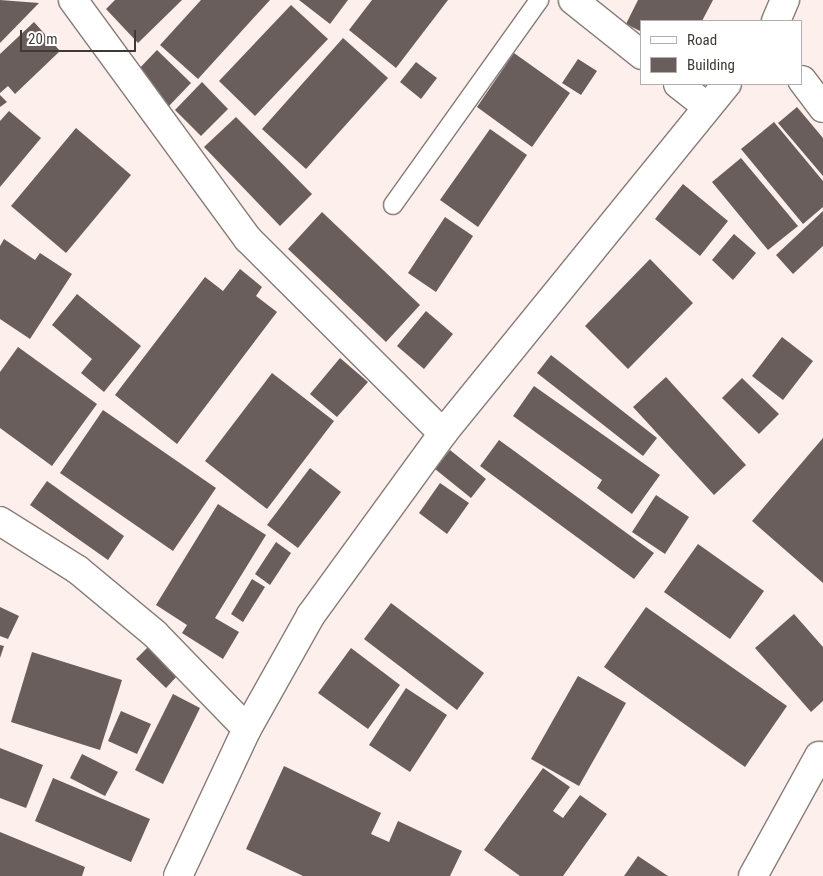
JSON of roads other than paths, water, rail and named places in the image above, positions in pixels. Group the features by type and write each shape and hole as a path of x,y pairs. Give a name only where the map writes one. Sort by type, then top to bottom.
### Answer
{"street":[{"path":"73,0 248,239 443,433"},
{"path":"573,0 640,53"},
{"path":"776,20 785,0"},
{"path":"803,81 823,108"},
{"path":"679,85 706,106"},
{"path":"178,876 247,729 311,614 443,433 706,106 726,85"},
{"path":"0,521 78,570 155,634 247,729"},
{"path":"753,876 819,756"}],"lane":[{"path":"393,205 539,0"}]}
